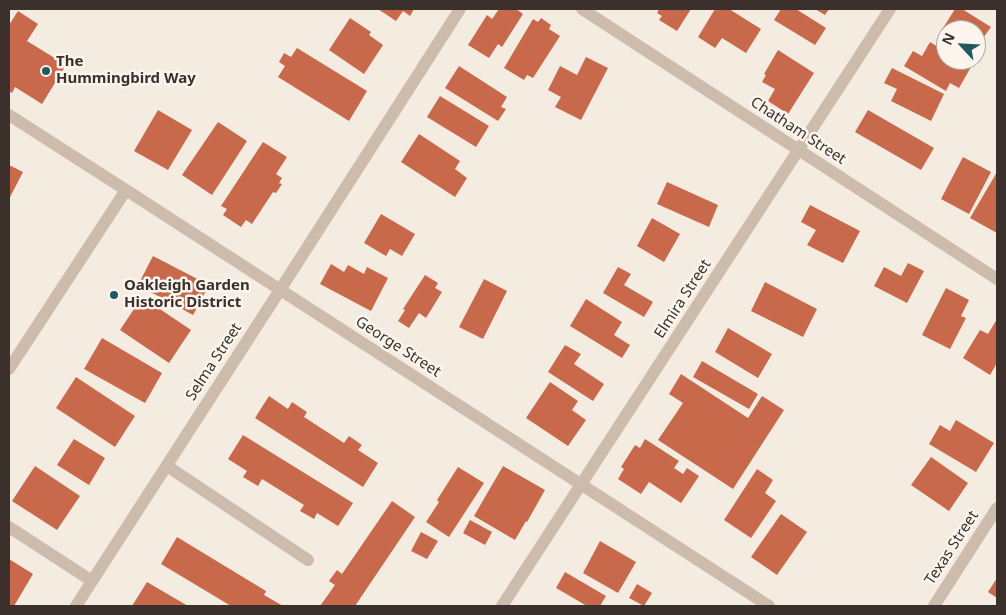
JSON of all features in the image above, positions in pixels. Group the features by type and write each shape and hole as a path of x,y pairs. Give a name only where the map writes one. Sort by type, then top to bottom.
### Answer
{"street":[{"name":"Selma Street","path":"76,606 460,9"},
{"name":"Chatham Street","path":"582,9 997,279"},
{"name":"Elmira Street","path":"502,606 890,9"},
{"name":"George Street","path":"9,115 769,606"},
{"path":"9,369 126,190"},
{"path":"167,466 308,560"},
{"name":"Texas Street","path":"934,606 997,508"},
{"path":"9,527 92,581"}],"building":[{"path":"378,9 414,9 410,16 403,11 396,21"},
{"path":"499,9 516,9 523,14 502,47 498,44 489,58 468,45 487,15 492,19"},
{"path":"659,9 691,9 677,31 659,20 662,16 657,13"},
{"path":"715,9 729,9 761,29 746,53 722,38 715,48 698,37"},
{"path":"781,9 796,9 826,28 815,45 774,20"},
{"path":"815,9 829,9 825,15"},
{"path":"955,9 962,9 980,20 948,20"},
{"path":"18,11 38,24 27,41 66,65 42,104 15,87 12,93 9,91 9,25"},
{"path":"350,18 371,32 369,35 383,45 364,74 329,50"},
{"path":"541,18 551,25 549,29 560,36 533,78 527,75 524,80 504,68 533,19 538,22"},
{"path":"986,24 991,27 986,34"},
{"path":"930,42 936,46 936,70 969,70 959,88 950,83 946,91 904,66 913,51 922,56"},
{"path":"297,48 367,91 349,121 278,77 285,66 279,62 284,53 291,57"},
{"path":"778,50 814,73 788,114 768,101 775,89 762,82 766,75 764,74"},
{"path":"586,57 608,68 581,120 555,107 561,97 548,90 560,66 577,75"},
{"path":"459,66 507,97 501,107 506,109 498,121 445,88"},
{"path":"892,68 944,94 931,121 891,101 897,89 884,83"},
{"path":"440,96 489,126 476,147 427,117"},
{"path":"158,110 192,130 168,170 134,151"},
{"path":"868,110 934,148 921,170 855,132"},
{"path":"218,122 247,141 212,195 182,175"},
{"path":"419,134 460,161 455,169 467,178 455,197 401,162"},
{"path":"263,142 287,157 276,174 282,178 279,183 282,184 276,193 273,192 252,224 246,220 241,227 223,215 227,209 221,206"},
{"path":"963,157 991,172 969,214 941,199"},
{"path":"9,165 23,172 9,199"},
{"path":"997,172 997,233 970,218"},
{"path":"667,182 718,205 709,227 657,204"},
{"path":"810,205 860,231 843,263 807,245 816,230 801,222"},
{"path":"381,214 415,234 402,256 390,249 386,256 364,243"},
{"path":"652,218 680,234 664,262 637,246"},
{"path":"153,256 209,285 193,315 138,285"},
{"path":"908,263 924,271 907,303 874,286 884,267 901,276"},
{"path":"331,264 344,272 348,265 364,274 367,267 388,278 371,311 320,284"},
{"path":"618,267 631,274 624,285 653,302 644,317 603,293"},
{"path":"425,275 438,283 435,288 442,292 426,318 419,313 409,328 398,321 405,310 403,309"},
{"path":"484,279 507,291 483,339 459,327"},
{"path":"765,282 817,309 803,337 751,311"},
{"path":"946,288 969,300 961,316 966,318 950,349 922,335"},
{"path":"142,297 191,330 169,363 120,330"},
{"path":"586,299 622,322 614,335 630,345 622,358 570,326"},
{"path":"997,319 997,363 990,375 963,358 980,330 988,334"},
{"path":"728,328 772,354 758,378 715,352"},
{"path":"102,338 162,373 145,403 84,369"},
{"path":"565,345 581,354 574,364 604,384 593,401 548,372"},
{"path":"702,361 758,394 749,409 693,377"},
{"path":"681,374 748,418 762,396 784,410 733,489 658,440 683,403 669,394"},
{"path":"76,377 135,416 115,447 56,408"},
{"path":"550,382 578,401 572,410 586,420 568,446 526,418"},
{"path":"269,396 288,409 292,402 307,412 304,417 344,443 349,436 362,445 358,450 378,463 363,487 255,418"},
{"path":"956,420 994,443 976,472 929,444 940,425 950,431"},
{"path":"243,435 353,503 338,526 317,513 314,519 300,511 304,505 262,479 258,486 243,477 247,471 228,459"},
{"path":"74,439 105,458 89,485 57,465"},
{"path":"645,439 679,461 674,468 683,474 687,468 699,476 681,503 649,482 641,494 618,479 624,469 621,467 635,445 640,448"},
{"path":"931,457 968,483 949,511 911,485"},
{"path":"35,466 80,496 57,530 12,501"},
{"path":"503,466 545,490 515,540 474,516"},
{"path":"458,467 484,483 449,537 426,522 439,502 437,500"},
{"path":"757,469 773,480 765,493 776,501 751,538 724,520"},
{"path":"392,501 415,517 355,606 320,606 335,585 329,581 337,570 342,574"},
{"path":"781,514 807,532 777,575 751,557"},
{"path":"470,520 492,532 485,545 463,533"},
{"path":"421,532 438,541 427,559 411,551"},
{"path":"177,537 266,591 264,595 283,606 231,606 161,564"},
{"path":"600,541 636,562 618,593 583,573"},
{"path":"9,559 33,574 14,606 9,605"},
{"path":"565,572 606,596 600,606 587,606 556,588"},
{"path":"997,578 997,598 988,592"},
{"path":"147,582 188,606 132,606"},
{"path":"637,584 652,593 644,606 629,598"}],"place":[{"name":"The Hummingbird Way","path":"46,71"},
{"name":"Oakleigh Garden Historic District","path":"114,295"}]}
